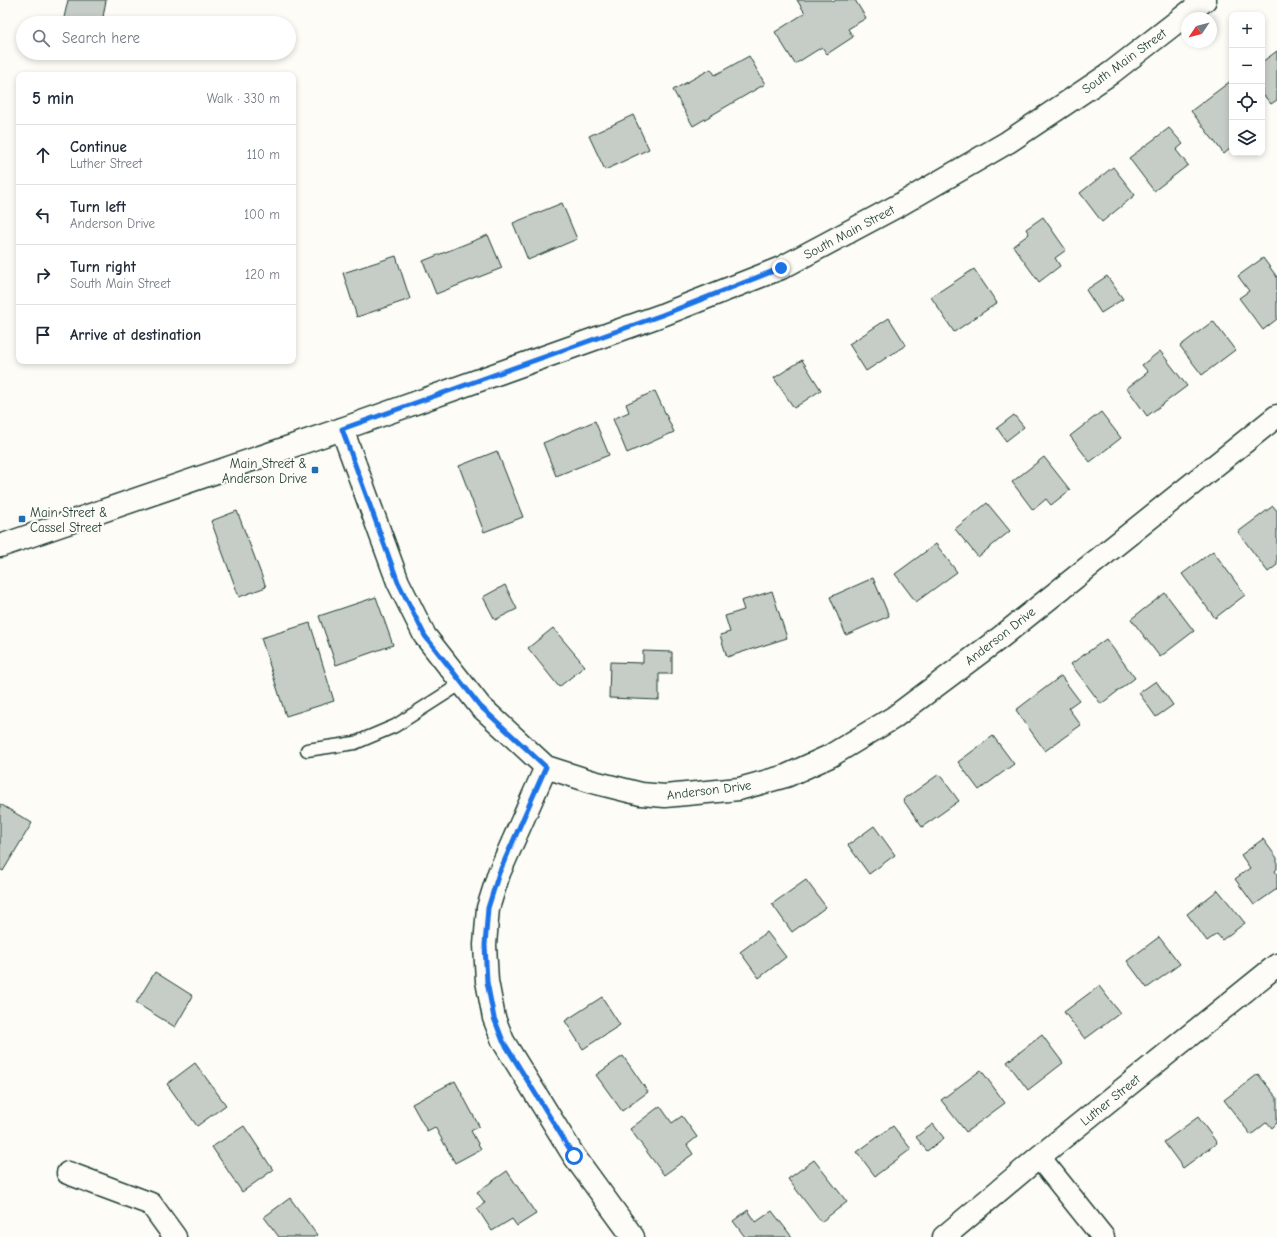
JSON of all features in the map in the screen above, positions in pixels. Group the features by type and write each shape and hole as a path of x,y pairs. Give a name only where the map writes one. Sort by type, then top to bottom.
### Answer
{"street":[{"name":"South Main Street","path":"0,546 342,429 662,315 781,268 901,204 1008,142 1111,73 1206,0"},
{"name":"Anderson Drive","path":"342,429 398,582 425,636 480,706 546,767 600,784 641,794 665,796 739,789 786,776 830,756 893,718 1001,637 1277,416"},
{"path":"546,767 499,873 488,908 485,945 487,982 494,1018 503,1041 574,1156 633,1237"},
{"name":"Luther Street","path":"944,1237 1039,1156 1277,965"},
{"path":"1039,1156 1103,1237"},
{"path":"68,1173 151,1204 175,1237"}],"lane":[{"path":"307,750 355,743 394,726 462,683"}],"building":[{"path":"68,0 106,0 103,16 64,16"},
{"path":"797,0 832,0 833,2 836,0 855,0 866,18 848,29 853,37 827,54 822,47 795,64 775,32 805,13"},
{"path":"1277,51 1277,100 1271,104 1265,97 1265,60"},
{"path":"749,56 765,84 693,126 673,90 711,69 715,75"},
{"path":"1229,82 1229,150 1224,154 1191,111"},
{"path":"633,115 649,149 605,170 589,136"},
{"path":"1169,128 1183,144 1176,150 1188,165 1154,191 1129,158"},
{"path":"1113,167 1135,195 1102,222 1080,193"},
{"path":"562,203 577,239 528,260 513,223"},
{"path":"1043,217 1066,250 1055,258 1060,266 1039,282 1013,246 1029,234 1026,229"},
{"path":"488,235 502,268 436,294 423,261"},
{"path":"396,256 410,299 357,317 343,273"},
{"path":"1263,258 1277,277 1277,319 1263,330 1239,298 1249,291 1238,276"},
{"path":"974,269 997,303 954,332 931,297"},
{"path":"1107,276 1123,299 1101,313 1086,290"},
{"path":"889,318 906,345 866,371 849,344"},
{"path":"1213,321 1235,350 1202,375 1180,346"},
{"path":"1160,351 1187,386 1147,416 1127,388 1148,372 1142,365"},
{"path":"802,360 821,390 794,408 774,378"},
{"path":"655,391 674,432 627,453 613,419 629,412 626,404"},
{"path":"1101,412 1121,438 1090,462 1070,436"},
{"path":"1014,415 1024,427 1006,441 997,428"},
{"path":"595,421 609,455 556,476 543,443"},
{"path":"497,451 523,517 484,532 459,466"},
{"path":"1044,457 1070,490 1051,505 1046,499 1033,510 1012,482"},
{"path":"987,503 1010,531 978,557 955,529"},
{"path":"1273,506 1277,511 1277,565 1268,572 1238,532"},
{"path":"237,511 266,587 239,597 211,521"},
{"path":"936,544 957,572 916,602 895,574"},
{"path":"1213,551 1245,595 1215,618 1182,574"},
{"path":"873,578 889,616 846,635 830,597"},
{"path":"505,585 517,609 495,620 483,597"},
{"path":"772,591 787,638 727,657 720,635 730,632 725,616 744,610 741,601"},
{"path":"1165,593 1194,631 1160,657 1131,619"},
{"path":"376,597 393,645 336,665 319,616"},
{"path":"310,623 334,701 286,716 261,638"},
{"path":"553,628 585,666 559,687 528,648"},
{"path":"1106,639 1135,678 1101,704 1071,664"},
{"path":"643,651 672,652 672,674 659,674 659,700 609,698 610,662 643,663"},
{"path":"1061,676 1079,700 1068,708 1081,725 1045,751 1016,710"},
{"path":"1156,681 1173,705 1156,717 1139,693"},
{"path":"993,736 1014,764 979,790 958,762"},
{"path":"939,774 959,801 922,827 903,800"},
{"path":"0,804 32,823 3,871 0,869"},
{"path":"874,826 895,855 869,874 848,845"},
{"path":"1263,839 1277,858 1277,869 1275,871 1277,874 1277,889 1254,905 1235,879 1250,868 1241,855"},
{"path":"806,880 826,907 792,932 772,904"},
{"path":"1218,890 1245,923 1222,940 1217,934 1207,941 1187,914"},
{"path":"767,932 786,957 759,978 740,952"},
{"path":"1159,937 1180,964 1147,988 1127,961"},
{"path":"155,972 193,996 175,1027 136,1003"},
{"path":"1099,986 1120,1013 1085,1039 1064,1012"},
{"path":"602,997 620,1025 583,1049 565,1021"},
{"path":"1042,1035 1063,1063 1028,1090 1007,1062"},
{"path":"623,1056 648,1092 622,1111 596,1075"},
{"path":"195,1063 226,1105 197,1126 167,1084"},
{"path":"981,1070 1005,1103 966,1132 941,1100"},
{"path":"1258,1074 1277,1098 1277,1123 1272,1128 1267,1122 1251,1135 1224,1100"},
{"path":"455,1081 479,1126 471,1131 481,1149 455,1163 435,1127 427,1131 412,1104"},
{"path":"660,1106 672,1123 682,1116 697,1137 687,1145 693,1154 664,1175 630,1129"},
{"path":"1198,1117 1217,1143 1183,1168 1164,1142"},
{"path":"933,1124 944,1138 927,1151 916,1137"},
{"path":"244,1126 273,1170 242,1192 212,1147"},
{"path":"893,1126 911,1149 875,1176 857,1152"},
{"path":"814,1160 847,1202 821,1222 788,1179"},
{"path":"507,1171 536,1214 517,1226 512,1219 492,1231 477,1208 485,1203 477,1192"},
{"path":"290,1198 317,1235 314,1237 279,1237 264,1217"},
{"path":"748,1210 756,1222 772,1211 792,1237 745,1237 733,1221"}],"place":[{"name":"Main Street & Anderson Drive","path":"315,470"},
{"name":"Main Street & Cassel Street","path":"22,519"}],"route":[{"path":"574,1156 503,1041 494,1018 487,982 485,945 488,908 499,873 546,767 480,706 425,636 398,582 342,429 662,315 781,268"}]}
